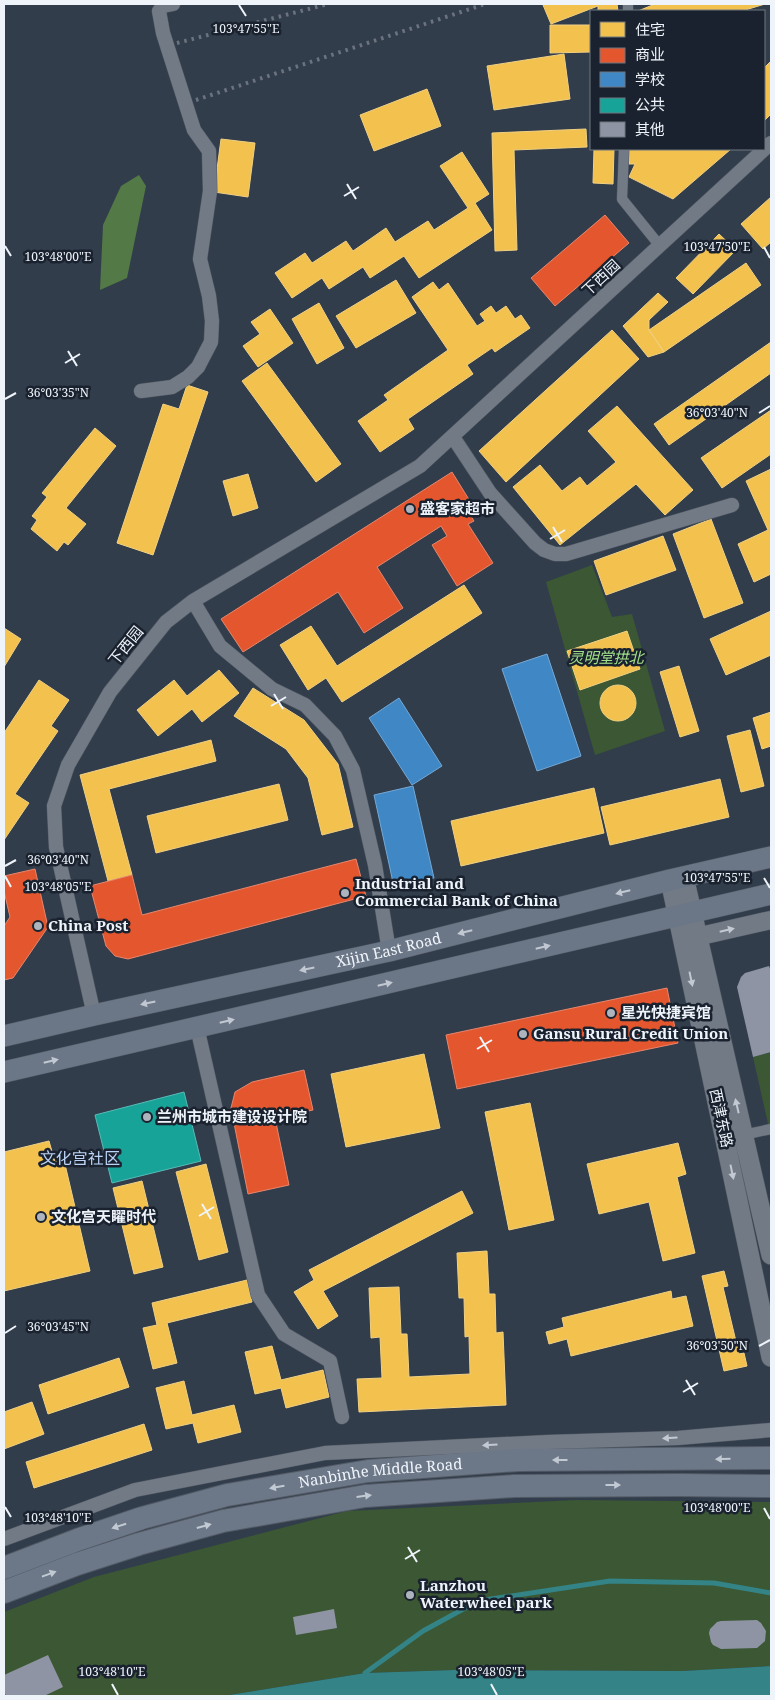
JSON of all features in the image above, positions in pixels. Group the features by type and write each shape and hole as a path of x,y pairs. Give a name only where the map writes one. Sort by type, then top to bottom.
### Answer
{"highway":[{"name":"Nanbinhe Middle Road","path":"4,1568 80,1538 142,1518 217,1498 368,1470 518,1460 771,1458"},
{"name":"Nanbinhe Middle Road","path":"4,1592 103,1555 223,1521 364,1496 514,1486 771,1486"}],"main road":[{"name":"Xijin East Road","path":"4,1036 390,951 677,878 771,857"},
{"name":"西津东路","path":"677,878 771,1357"},
{"path":"4,1072 771,894"},
{"name":"西津东路","path":"690,939 743,1135 771,1255"}],"street":[{"path":"141,392 172,387 188,377 198,367 211,342 212,321 209,296 200,259 210,191 209,151 194,130 163,32 158,11 163,6 173,4"},
{"path":"624,150 622,199 660,246"},
{"name":"下西园","path":"94,1015 56,847 54,806 68,765 110,692 166,622 193,601 420,466 763,150"},
{"path":"453,437 490,493 535,543 544,550 555,554 566,554 732,505"},
{"path":"193,601 220,646 272,689 305,705 335,736 353,770 375,865 390,951"},
{"path":"690,939 771,920"},
{"path":"197,1027 258,1295 284,1334 330,1361 342,1417"},
{"path":"743,1135 771,1129"},
{"path":"4,1540 135,1490 325,1453 548,1442 678,1438 771,1430"}],"green space":[{"name":"灵明堂拱北","path":"592,565 612,617 632,614 665,731 595,755 546,582"},
{"path":"771,1052 771,1137 753,1057"},
{"name":"Lanzhou Waterwheel park","path":"576,1500 771,1502 771,1666 682,1671 454,1670 365,1673 223,1696 4,1696 4,1612 94,1577 347,1511"}],"shaded area":[{"path":"139,175 146,186 127,278 100,290 103,225 121,186"},
{"path":"771,1666 771,1696 223,1696 365,1673 454,1670 682,1671"}],"building: 住宅":[{"path":"617,4 618,10 598,10 598,6 551,24 543,5"},
{"path":"655,4 765,4 745,10 640,10"},
{"path":"550,25 590,25 590,52 550,53"},
{"path":"564,54 570,99 494,110 487,66"},
{"path":"771,61 771,114 765,120 765,67"},
{"path":"427,89 441,126 374,151 360,115"},
{"path":"586,129 587,147 514,150 517,250 495,251 492,133"},
{"path":"221,139 255,143 248,197 214,192"},
{"path":"594,150 614,150 613,184 593,183"},
{"path":"629,150 730,150 673,199 629,177 635,164 629,164"},
{"path":"462,152 489,194 475,203 492,230 419,278 404,256 370,278 363,267 329,289 322,278 292,298 275,273 305,253 312,263 346,241 353,251 386,228 395,242 428,221 434,230 468,208 440,166"},
{"path":"771,197 771,242 763,249 741,224"},
{"path":"719,234 736,250 693,294 676,278"},
{"path":"746,263 761,285 664,352 649,330"},
{"path":"396,280 416,313 356,348 336,316"},
{"path":"433,282 439,290 448,283 477,326 485,321 480,314 491,306 496,313 506,306 515,319 521,315 530,328 495,352 492,348 467,365 473,374 408,419 414,429 380,452 358,421 388,400 384,395 448,350 412,297"},
{"path":"658,293 668,302 649,320 649,330 664,352 648,357 623,326"},
{"path":"319,303 344,348 317,364 292,319"},
{"path":"270,309 293,343 258,367 243,346 260,334 251,322"},
{"path":"612,330 639,359 506,482 479,451"},
{"path":"771,342 771,373 669,445 654,424"},
{"path":"267,363 341,464 316,482 242,381"},
{"path":"187,385 208,392 153,555 117,543 163,404 179,409"},
{"path":"617,406 693,490 665,515 636,484 560,545 513,487 540,465 562,491 580,477 587,486 616,462 588,431"},
{"path":"771,410 771,454 722,488 701,458"},
{"path":"95,428 116,446 66,508 86,524 68,545 64,542 57,551 31,529 37,520 32,516 47,497 42,493"},
{"path":"771,469 771,574 754,582 738,544 768,530 746,481"},
{"path":"248,474 258,508 233,516 223,481"},
{"path":"711,519 743,603 704,618 673,534"},
{"path":"663,536 676,570 606,595 594,561"},
{"path":"464,585 482,613 342,702 326,678 308,690 280,645 311,626 337,666"},
{"path":"771,611 771,655 726,675 710,639"},
{"path":"4,628 21,639 4,667"},
{"path":"627,631 640,669 580,690 567,651"},
{"path":"679,666 699,731 680,737 660,672"},
{"path":"219,670 239,693 202,722 192,709 158,736 137,710 174,680 187,696"},
{"path":"39,680 69,700 51,726 58,731 15,794 29,803 4,840 4,733"},
{"path":"618,685 630,691 636,703 630,715 618,721 606,715 600,703 606,691"},
{"path":"253,688 304,720 338,764 353,827 322,835 308,778 286,749 234,716"},
{"path":"771,712 771,746 762,749 753,718"},
{"path":"750,730 764,786 741,792 727,736"},
{"path":"211,740 216,761 109,789 132,875 108,881 80,775"},
{"path":"720,779 729,817 610,845 601,807"},
{"path":"279,784 288,820 156,853 147,816"},
{"path":"594,788 604,833 461,866 451,821"},
{"path":"424,1054 440,1128 346,1147 331,1074"},
{"path":"530,1103 554,1220 509,1230 485,1112"},
{"name":"文化宫天矅时代","path":"49,1141 55,1162 64,1160 90,1271 4,1291 4,1152"},
{"path":"678,1143 686,1174 677,1177 695,1253 663,1261 649,1202 599,1214 587,1164"},
{"path":"206,1164 228,1252 199,1260 176,1172"},
{"path":"142,1181 163,1267 134,1274 113,1188"},
{"path":"462,1191 473,1213 323,1291 338,1316 318,1329 294,1292 314,1280 309,1270"},
{"path":"487,1251 489,1294 495,1294 496,1333 503,1332 506,1405 359,1412 357,1379 382,1378 380,1337 371,1338 369,1288 399,1287 401,1334 407,1334 409,1377 470,1374 469,1336 465,1337 464,1298 459,1298 457,1253"},
{"path":"724,1271 728,1286 723,1287 739,1354 744,1353 747,1366 724,1371 702,1276"},
{"path":"247,1280 252,1302 167,1323 177,1363 153,1369 143,1328 157,1325 152,1303"},
{"path":"671,1291 672,1299 686,1296 693,1326 571,1356 567,1339 549,1344 546,1332 564,1327 562,1318"},
{"path":"272,1346 281,1380 323,1370 329,1397 286,1408 281,1388 255,1394 245,1352"},
{"path":"119,1358 129,1387 48,1414 39,1385"},
{"path":"184,1381 192,1415 234,1405 241,1432 198,1443 193,1423 166,1429 156,1388"},
{"path":"32,1402 44,1434 4,1449 4,1412"},
{"path":"144,1424 152,1450 34,1488 26,1462"}],"building: 商业":[{"path":"605,215 629,243 555,306 531,278"},
{"path":"452,472 473,506 467,510 474,521 468,524 493,563 457,586 432,545 447,536 441,526 377,567 403,608 364,633 338,592 243,652 221,619"},
{"path":"356,859 366,896 128,959 115,956 106,946 90,886 132,875 142,915"},
{"path":"35,869 48,927 13,978 4,980 4,926 10,917 4,891 4,876"},
{"path":"667,988 678,1043 457,1089 446,1035"},
{"path":"304,1070 313,1110 275,1118 289,1185 248,1194 231,1108 235,1092 252,1082"}],"building: 学校":[{"path":"547,654 581,756 537,771 502,669"},
{"path":"399,698 442,766 412,785 369,718"},
{"path":"413,786 434,878 394,887 374,795"}],"building: 公共":[{"path":"184,1092 201,1161 112,1183 95,1115"}],"building: 其他":[{"path":"769,966 771,971 771,1052 753,1057 737,987 745,973"},
{"path":"334,1609 337,1628 296,1635 293,1617"},
{"path":"757,1620 766,1631 765,1641 757,1648 721,1649 711,1642 710,1629 717,1622"},
{"path":"48,1655 63,1687 44,1696 6,1696 4,1691 4,1675"}],"waterway":[{"path":"365,1673 423,1631 478,1601 610,1581 714,1583 771,1593"}],"railway":[{"path":"177,43 328,4"},
{"path":"196,100 485,4"}],"place":[{"name":"盛客家超市","path":"410,509"},
{"name":"Industrial and Commercial Bank of China","path":"345,893"},
{"name":"China Post","path":"38,926"},
{"name":"星光快捷宾馆","path":"611,1013"},
{"name":"Gansu Rural Credit Union","path":"523,1034"},
{"name":"兰州市城市建设设计院","path":"147,1117"},
{"name":"文化宫天矅时代","path":"41,1217"},
{"name":"Lanzhou Waterwheel park","path":"410,1595"}],"district":[{"name":"文化宫社区","path":"80,1158"}]}
